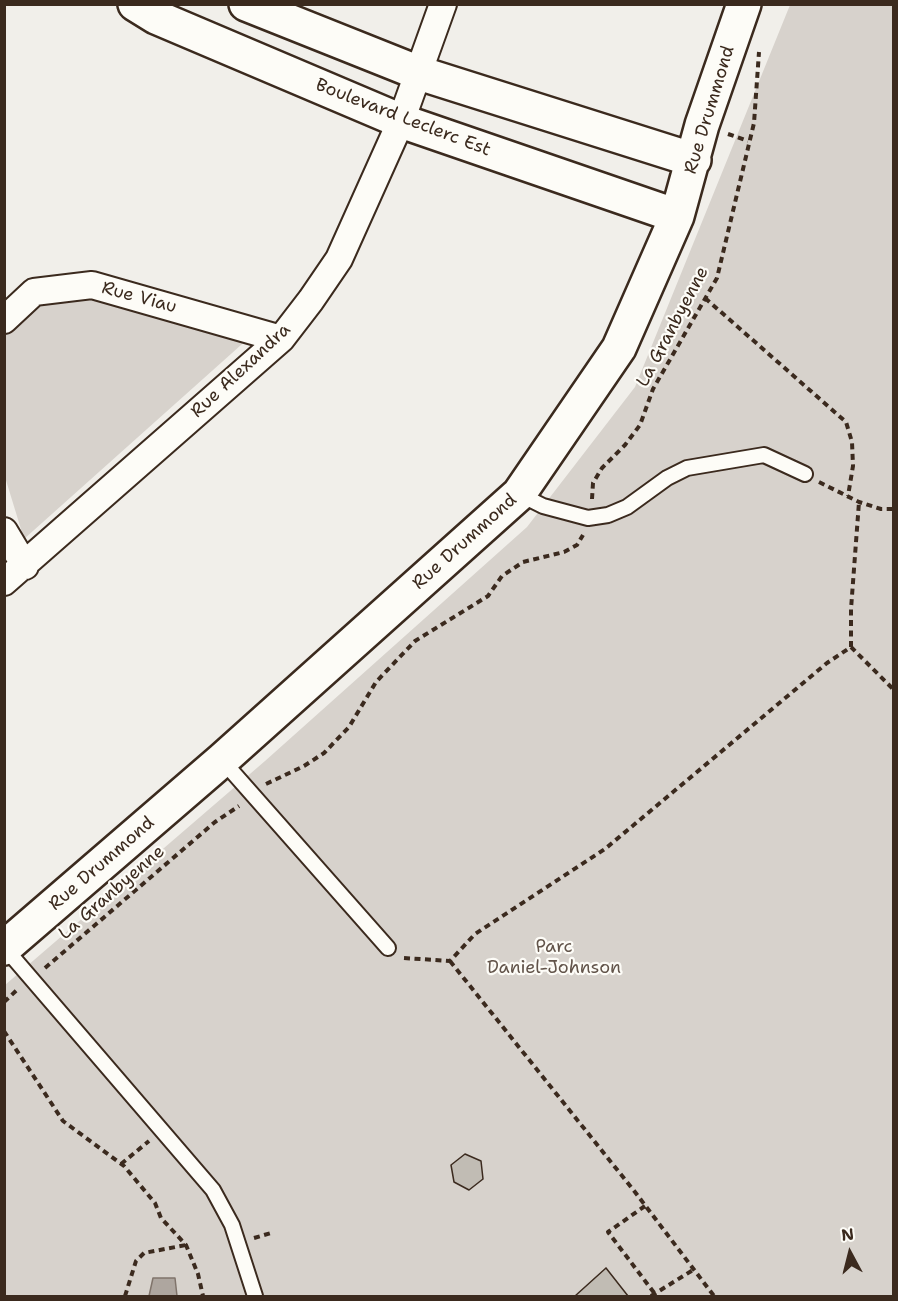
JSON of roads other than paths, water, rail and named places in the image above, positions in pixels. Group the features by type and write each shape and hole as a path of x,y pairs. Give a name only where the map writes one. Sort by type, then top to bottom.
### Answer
{"street":[{"name":"Boulevard Leclerc Est","path":"135,4 156,17 401,121 677,216"},
{"path":"246,4 419,73 694,160"},
{"name":"Rue Alexandra","path":"4,582 25,566 280,339 339,259 401,121 443,4"},
{"name":"Rue Drummond","path":"5,948 222,760 519,494 619,348 677,216 702,125 744,4"},
{"name":"Rue Viau","path":"4,320 34,292 92,285 280,339"},
{"path":"4,531 25,566"}],"lane":[{"path":"519,494 543,506 588,518 608,515 627,507 667,478 687,468 764,455 805,474"},
{"path":"222,760 388,948"},
{"path":"5,948 213,1190 232,1225 255,1296"}],"park label":[{"name":"Parc Daniel-Johnson","path":"554,957"}]}
